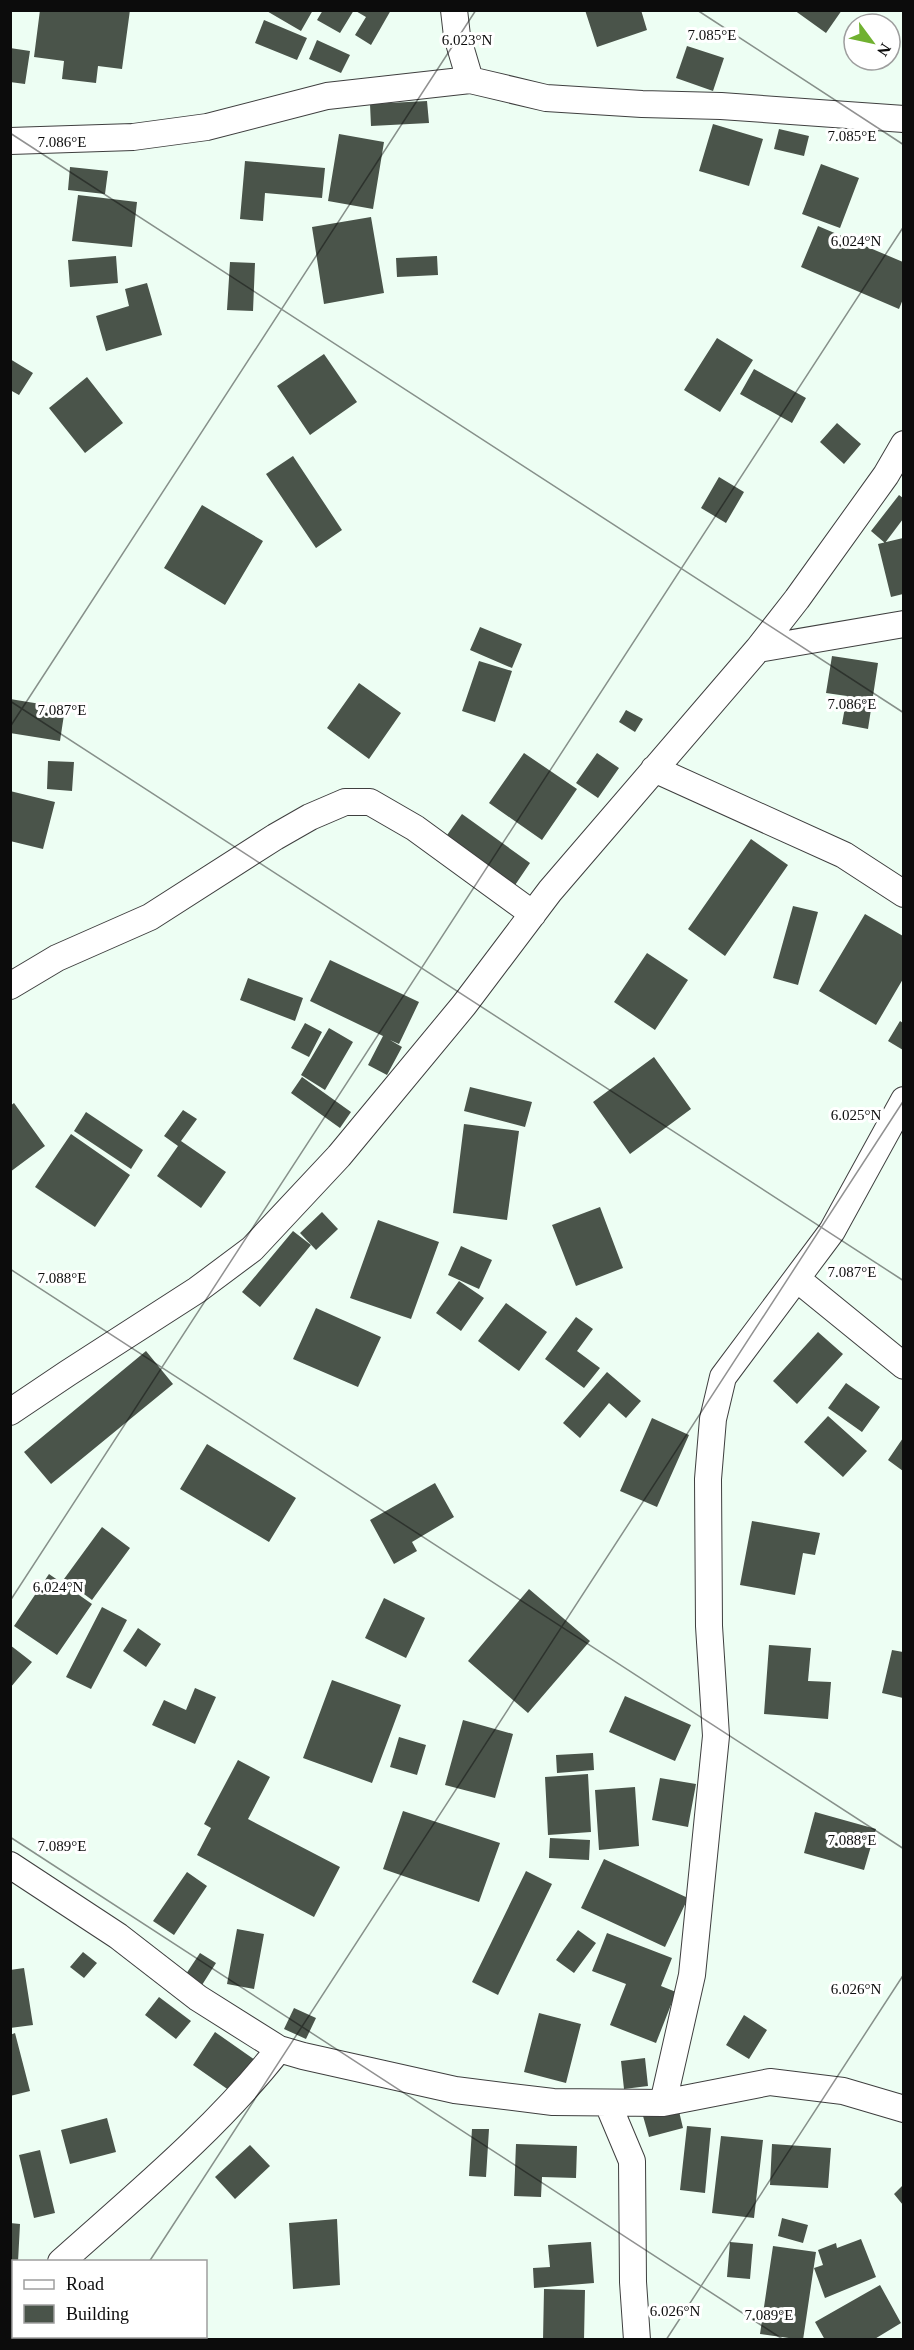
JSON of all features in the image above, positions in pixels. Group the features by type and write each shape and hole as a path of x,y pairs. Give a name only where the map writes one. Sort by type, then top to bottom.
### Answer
{"street":[{"path":"454,10 457,36 470,80"},
{"path":"10,141 133,137 207,127 327,96 470,80 546,98 642,104 732,106 903,119"},
{"path":"10,1412 68,1372 197,1290 252,1249 339,1156 464,1005 533,914 758,649 886,475 903,444"},
{"path":"758,649 903,624"},
{"path":"654,769 844,855 903,894"},
{"path":"10,986 57,958 150,917 275,837 310,817 345,802 370,802 414,828 533,914"},
{"path":"663,2103 692,1975 705,1864 716,1736 709,1615 708,1479 713,1419 723,1377 832,1231 903,1100"},
{"path":"797,1280 903,1366"},
{"path":"10,1865 118,1936 198,1998 279,2049 303,2056 455,2090 554,2102 663,2103 770,2082 843,2091 903,2109"},
{"path":"63,2260 170,2167 260,2074 279,2049"},
{"path":"608,2104 632,2161 633,2282 637,2340"}],"building":[{"path":"40,10 130,10 122,69 98,66 96,83 62,79 64,61 34,57"},
{"path":"265,10 313,10 301,31"},
{"path":"323,10 354,10 340,33 317,20"},
{"path":"354,10 391,10 371,45 355,35 366,17"},
{"path":"585,10 641,10 647,30 597,47"},
{"path":"794,10 842,10 826,33"},
{"path":"264,20 307,38 297,60 255,43"},
{"path":"317,40 350,55 341,73 309,59"},
{"path":"687,46 724,58 713,91 676,78"},
{"path":"10,48 30,51 25,84 10,82"},
{"path":"427,101 429,123 371,126 370,104"},
{"path":"713,124 763,139 749,186 699,171"},
{"path":"779,129 809,136 804,156 774,149"},
{"path":"339,134 384,142 373,209 328,201"},
{"path":"245,161 325,168 322,198 265,193 263,221 240,219"},
{"path":"821,164 859,178 840,228 802,214"},
{"path":"70,167 108,171 105,194 68,190"},
{"path":"78,195 137,202 132,247 72,241"},
{"path":"371,217 384,293 324,304 312,227"},
{"path":"818,226 903,262 903,299 899,309 801,267"},
{"path":"116,256 118,283 70,287 68,260"},
{"path":"437,256 438,275 397,277 396,258"},
{"path":"230,262 255,263 253,311 227,310"},
{"path":"147,283 162,335 106,351 96,316 129,306 125,289"},
{"path":"717,338 753,360 720,412 684,390"},
{"path":"324,354 357,402 310,435 277,386"},
{"path":"10,359 33,373 19,395 10,390"},
{"path":"754,369 806,398 792,423 740,394"},
{"path":"87,377 123,423 85,453 49,408"},
{"path":"837,423 861,444 844,464 820,442"},
{"path":"293,456 342,530 316,548 266,474"},
{"path":"719,477 744,492 726,523 701,508"},
{"path":"899,495 903,498 903,519 885,543 871,531"},
{"path":"202,505 263,541 225,605 164,568"},
{"path":"903,538 903,594 891,597 878,544"},
{"path":"480,627 522,644 512,668 470,650"},
{"path":"832,656 878,663 868,729 842,724 847,696 826,693"},
{"path":"479,661 512,671 495,722 462,711"},
{"path":"359,683 401,713 369,759 327,728"},
{"path":"10,699 65,708 60,741 10,733"},
{"path":"626,710 643,719 635,732 619,722"},
{"path":"524,753 577,789 542,840 489,803"},
{"path":"597,753 619,768 598,798 576,783"},
{"path":"48,761 74,762 72,791 47,789"},
{"path":"10,791 55,802 43,849 10,841"},
{"path":"462,814 530,863 509,894 440,845"},
{"path":"751,839 788,865 725,956 688,929"},
{"path":"793,906 818,912 798,985 773,978"},
{"path":"865,914 903,936 903,979 876,1025 819,991"},
{"path":"647,953 688,980 655,1030 614,1002"},
{"path":"330,960 419,1002 399,1044 390,1040 402,1047 387,1075 368,1065 383,1036 310,1001"},
{"path":"248,978 303,998 295,1021 240,1000"},
{"path":"900,1021 903,1023 903,1050 888,1041"},
{"path":"305,1023 322,1032 309,1057 291,1048"},
{"path":"329,1028 353,1042 325,1090 301,1075"},
{"path":"654,1057 691,1109 630,1154 593,1102"},
{"path":"302,1077 351,1112 340,1128 291,1093"},
{"path":"470,1087 532,1102 525,1127 464,1111"},
{"path":"14,1103 45,1146 10,1172 10,1106"},
{"path":"183,1110 197,1119 181,1141 226,1172 201,1208 157,1176 178,1146 164,1136"},
{"path":"86,1112 143,1150 131,1169 74,1131"},
{"path":"464,1124 519,1131 507,1220 453,1213"},
{"path":"71,1134 130,1175 95,1227 35,1187"},
{"path":"600,1207 623,1268 576,1286 552,1225"},
{"path":"322,1212 338,1229 316,1250 300,1233"},
{"path":"378,1220 439,1242 411,1319 350,1298"},
{"path":"293,1231 311,1245 260,1307 242,1292"},
{"path":"461,1246 492,1260 479,1289 448,1275"},
{"path":"459,1281 484,1298 461,1331 436,1313"},
{"path":"506,1303 547,1332 519,1371 478,1341"},
{"path":"316,1308 381,1337 358,1387 293,1359"},
{"path":"576,1317 593,1329 577,1351 600,1368 584,1388 545,1359"},
{"path":"818,1332 843,1354 797,1404 773,1381"},
{"path":"146,1351 173,1384 51,1484 24,1452"},
{"path":"607,1372 641,1401 626,1418 609,1403 580,1438 563,1423"},
{"path":"846,1383 880,1407 862,1432 828,1408"},
{"path":"828,1416 867,1451 843,1477 804,1442"},
{"path":"652,1418 689,1435 657,1507 620,1491"},
{"path":"903,1438 903,1471 888,1460"},
{"path":"207,1444 296,1498 269,1542 180,1489"},
{"path":"435,1483 454,1517 412,1542 417,1551 394,1564 370,1520"},
{"path":"752,1521 820,1533 815,1555 803,1553 795,1595 740,1585"},
{"path":"102,1527 130,1548 92,1600 64,1579"},
{"path":"49,1574 92,1604 57,1655 14,1626"},
{"path":"529,1589 590,1641 528,1713 468,1661"},
{"path":"384,1598 425,1618 406,1658 365,1638"},
{"path":"102,1607 127,1620 91,1689 66,1677"},
{"path":"138,1628 161,1644 146,1667 123,1651"},
{"path":"10,1645 32,1662 10,1688"},
{"path":"769,1645 811,1648 808,1681 831,1682 828,1719 764,1714"},
{"path":"892,1650 903,1652 903,1698 882,1693"},
{"path":"332,1680 401,1705 372,1783 303,1758"},
{"path":"195,1688 216,1697 195,1744 152,1725 164,1700 186,1710"},
{"path":"625,1696 691,1725 675,1761 609,1732"},
{"path":"463,1720 513,1734 495,1798 445,1785"},
{"path":"399,1737 426,1745 417,1775 390,1767"},
{"path":"593,1753 594,1770 557,1773 556,1755"},
{"path":"238,1760 270,1777 248,1819 340,1867 314,1917 197,1855 211,1828 204,1824"},
{"path":"588,1774 591,1832 548,1835 545,1777"},
{"path":"660,1778 696,1784 688,1827 652,1820"},
{"path":"635,1787 639,1846 599,1850 595,1790"},
{"path":"403,1811 500,1843 479,1902 383,1869"},
{"path":"815,1812 876,1829 864,1870 804,1853"},
{"path":"550,1838 590,1840 589,1860 549,1858"},
{"path":"604,1859 688,1898 665,1947 581,1908"},
{"path":"526,1871 552,1884 498,1995 472,1982"},
{"path":"187,1872 207,1886 174,1935 153,1921"},
{"path":"237,1929 264,1934 254,1989 227,1984"},
{"path":"578,1930 596,1943 574,1973 556,1960"},
{"path":"607,1933 672,1958 661,1986 676,1992 656,2043 610,2025 626,1984 592,1971"},
{"path":"83,1952 97,1963 84,1978 70,1967"},
{"path":"200,1953 216,1963 202,1985 186,1974"},
{"path":"24,1968 33,2025 10,2028 10,1970"},
{"path":"159,1997 191,2021 176,2039 145,2015"},
{"path":"294,2008 316,2018 306,2039 284,2029"},
{"path":"539,2013 581,2024 566,2083 524,2072"},
{"path":"744,2015 767,2030 749,2059 726,2045"},
{"path":"215,2032 255,2060 233,2093 193,2065"},
{"path":"15,2033 30,2091 10,2096 10,2035"},
{"path":"645,2058 648,2086 624,2089 621,2061"},
{"path":"678,2107 683,2128 649,2137 643,2116"},
{"path":"107,2118 116,2152 70,2164 61,2130"},
{"path":"687,2126 711,2128 705,2193 680,2190"},
{"path":"472,2129 489,2129 486,2177 469,2176"},
{"path":"721,2136 763,2140 754,2218 712,2213"},
{"path":"516,2144 577,2146 576,2178 542,2177 541,2197 514,2196"},
{"path":"772,2144 831,2148 828,2188 770,2185"},
{"path":"250,2145 270,2166 235,2199 215,2177"},
{"path":"40,2150 55,2213 34,2218 19,2155"},
{"path":"903,2185 903,2205 894,2194"},
{"path":"782,2218 808,2225 803,2243 778,2236"},
{"path":"337,2219 340,2285 293,2289 289,2223"},
{"path":"10,2223 20,2224 18,2260 12,2260 12,2269 10,2269"},
{"path":"861,2239 876,2277 825,2298 814,2268 823,2265 818,2250 836,2243 837,2248"},
{"path":"591,2242 594,2283 534,2288 533,2268 550,2267 548,2245"},
{"path":"730,2242 753,2244 750,2279 727,2277"},
{"path":"773,2246 816,2252 803,2340 760,2334"},
{"path":"880,2285 901,2323 873,2340 825,2340 815,2322"},
{"path":"544,2289 585,2290 584,2340 543,2340"}]}
